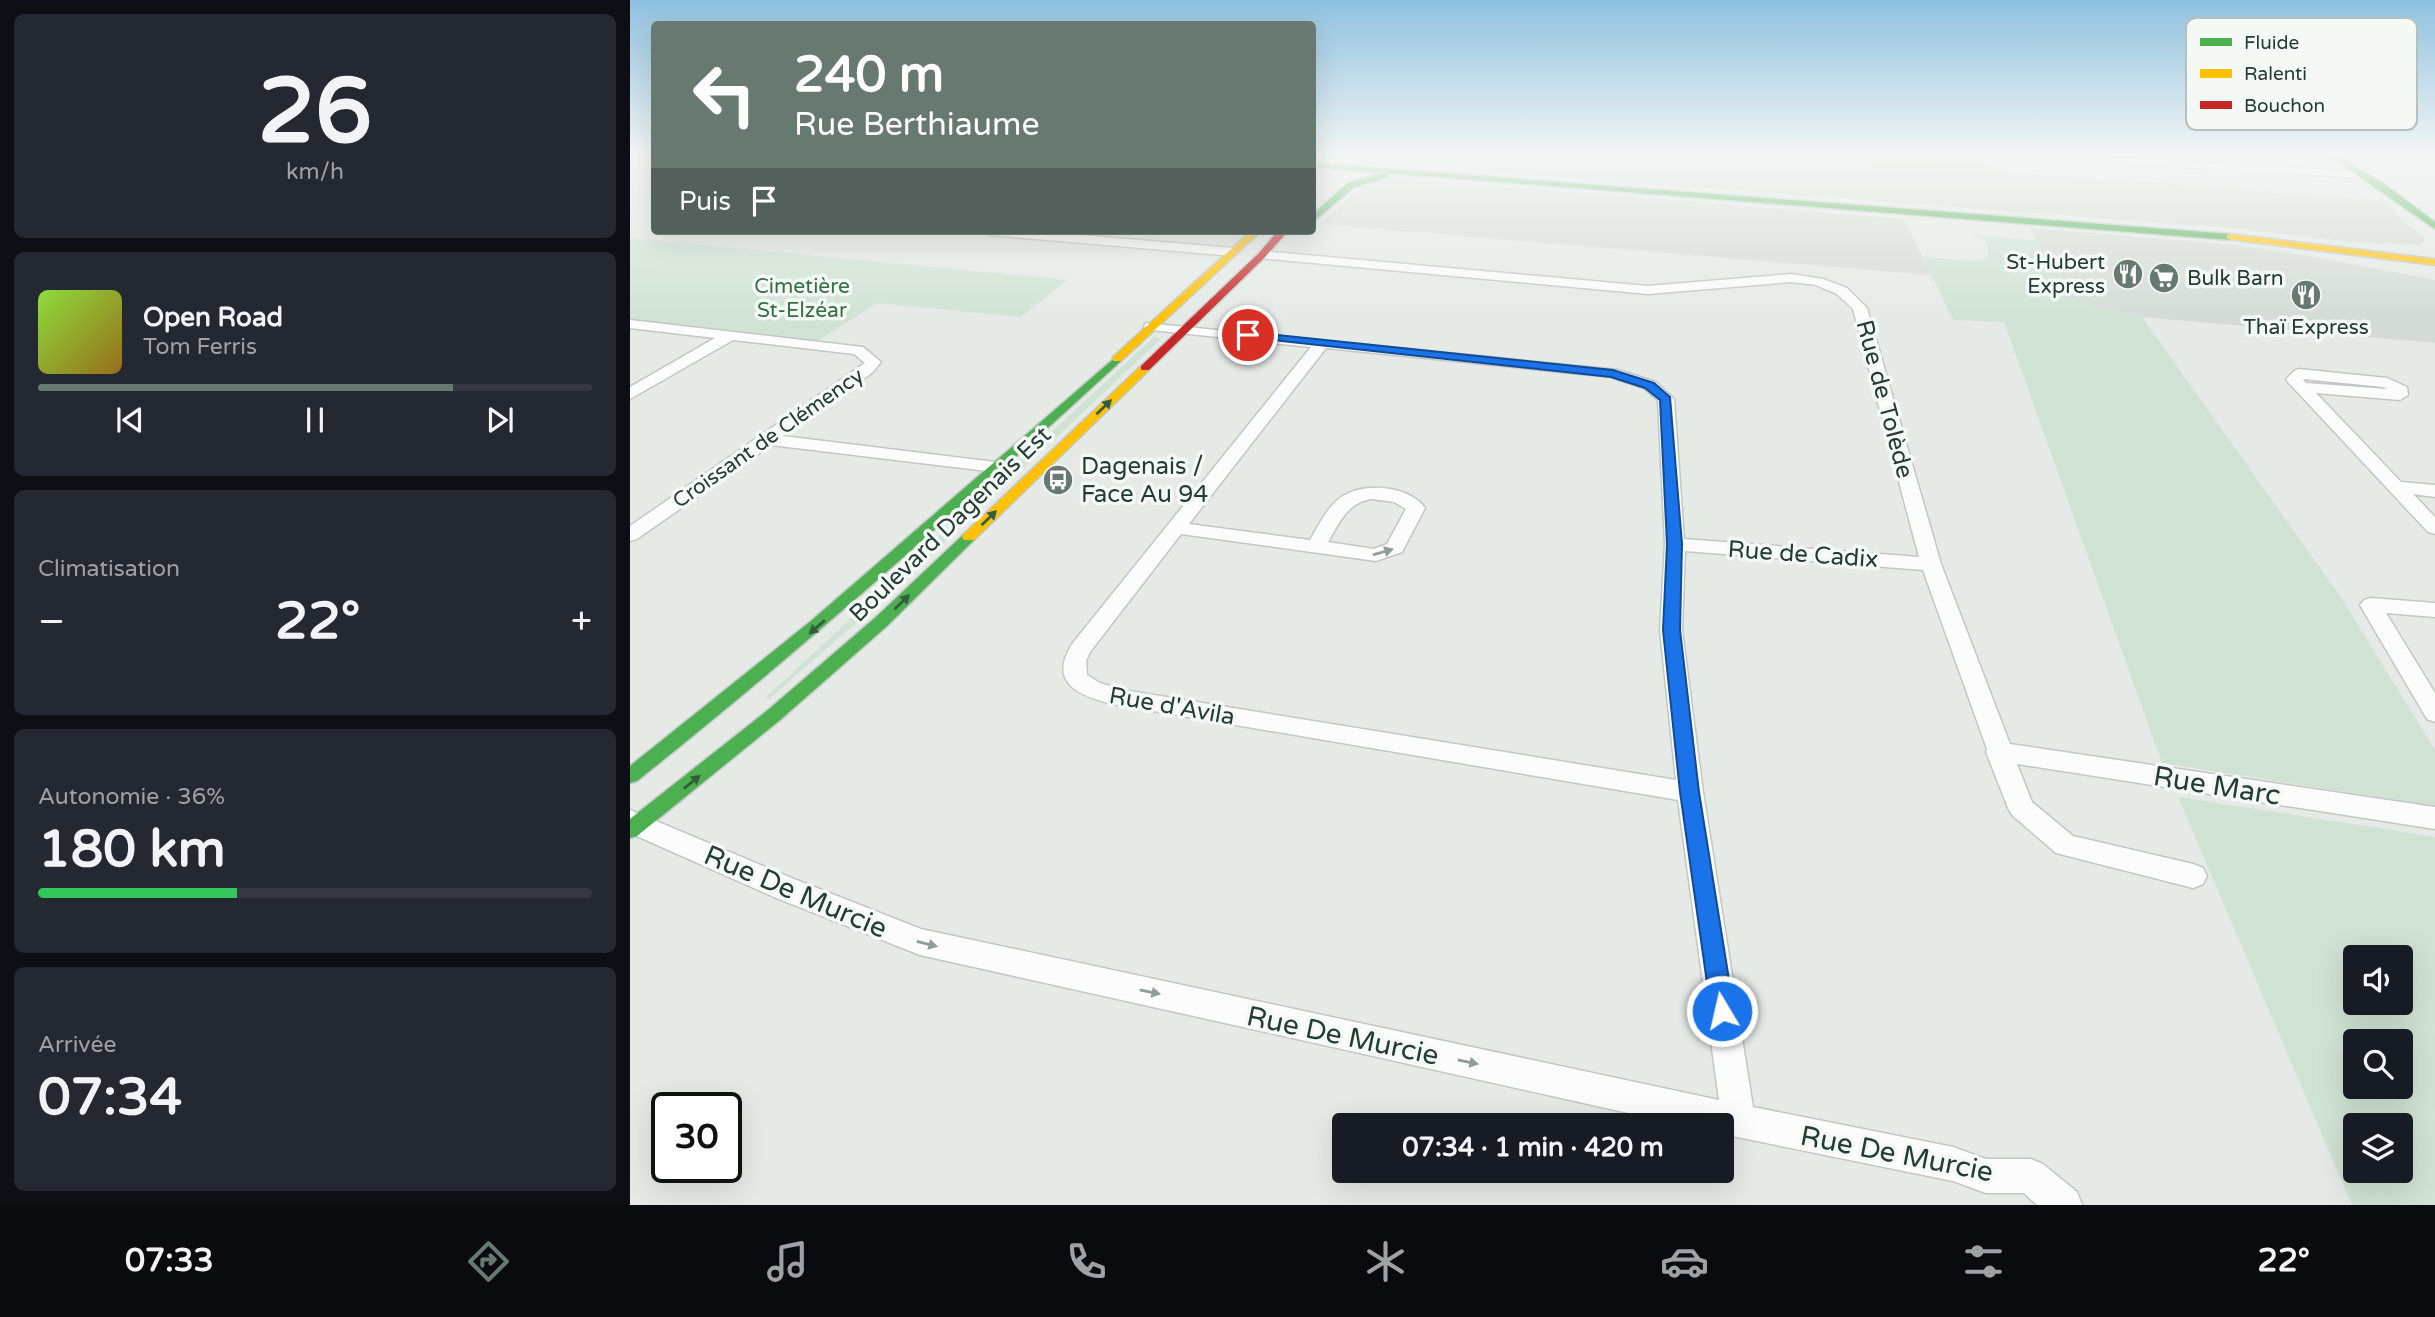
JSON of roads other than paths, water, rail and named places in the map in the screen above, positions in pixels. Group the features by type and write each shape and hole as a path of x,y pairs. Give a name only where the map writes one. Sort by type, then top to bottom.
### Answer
{"main road":[{"path":"1881,209 2339,247 2411,251 2435,249"},
{"path":"2412,209 2435,226"},
{"path":"2201,234 2381,262 2435,274"},
{"name":"Boulevard Dagenais Est","path":"630,776 778,660 1252,235"},
{"name":"Boulevard Dagenais Est","path":"633,825 774,715 881,622 1266,252 1280,235"},
{"path":"1266,252 1290,235"},
{"path":"2339,247 2435,262"}],"street":[{"path":"1037,235 1233,252"},
{"name":"Rue de Tolède","path":"1266,252 1648,290 1682,289 1748,277 1810,281 1847,294 1860,308 1931,564 2021,808 2064,845 2193,876"},
{"name":"Croissant de Clémency","path":"630,324 858,350 873,362 868,369 630,535"},
{"path":"1151,326 1613,373 1650,385 1666,399 1675,544 1671,630 1690,792 1738,1121"},
{"path":"630,394 729,336"},
{"name":"Rue d'Avila","path":"1322,343 1080,649 1074,660 1073,673 1082,686 1123,698 1690,792"},
{"path":"2301,387 2400,395 2401,390 2387,383 2298,374 2294,379 2301,387 2398,487 2435,528"},
{"path":"766,439 995,467"},
{"path":"2398,487 2435,491"},
{"path":"1176,528 1316,547 1376,555 1395,548 1416,508 1404,498 1368,492 1358,494 1341,507 1316,547"},
{"name":"Rue de Cadix","path":"1675,544 1931,564"},
{"path":"2435,610 2371,606 2435,713"},
{"name":"Rue Marc","path":"1998,751 2435,818"},
{"name":"Rue De Murcie","path":"633,825 920,942 1738,1121 1953,1164 1986,1176 2031,1176 2064,1205"}],"place":[{"name":"St-Hubert Express","path":"2128,274"},
{"name":"Bulk Barn","path":"2164,278"},
{"name":"Thaï Express","path":"2306,295"},
{"name":"Dagenais / Face Au 94","path":"1058,480"}],"park label":[{"name":"Cimetière St-Elzéar","path":"802,298"}]}
